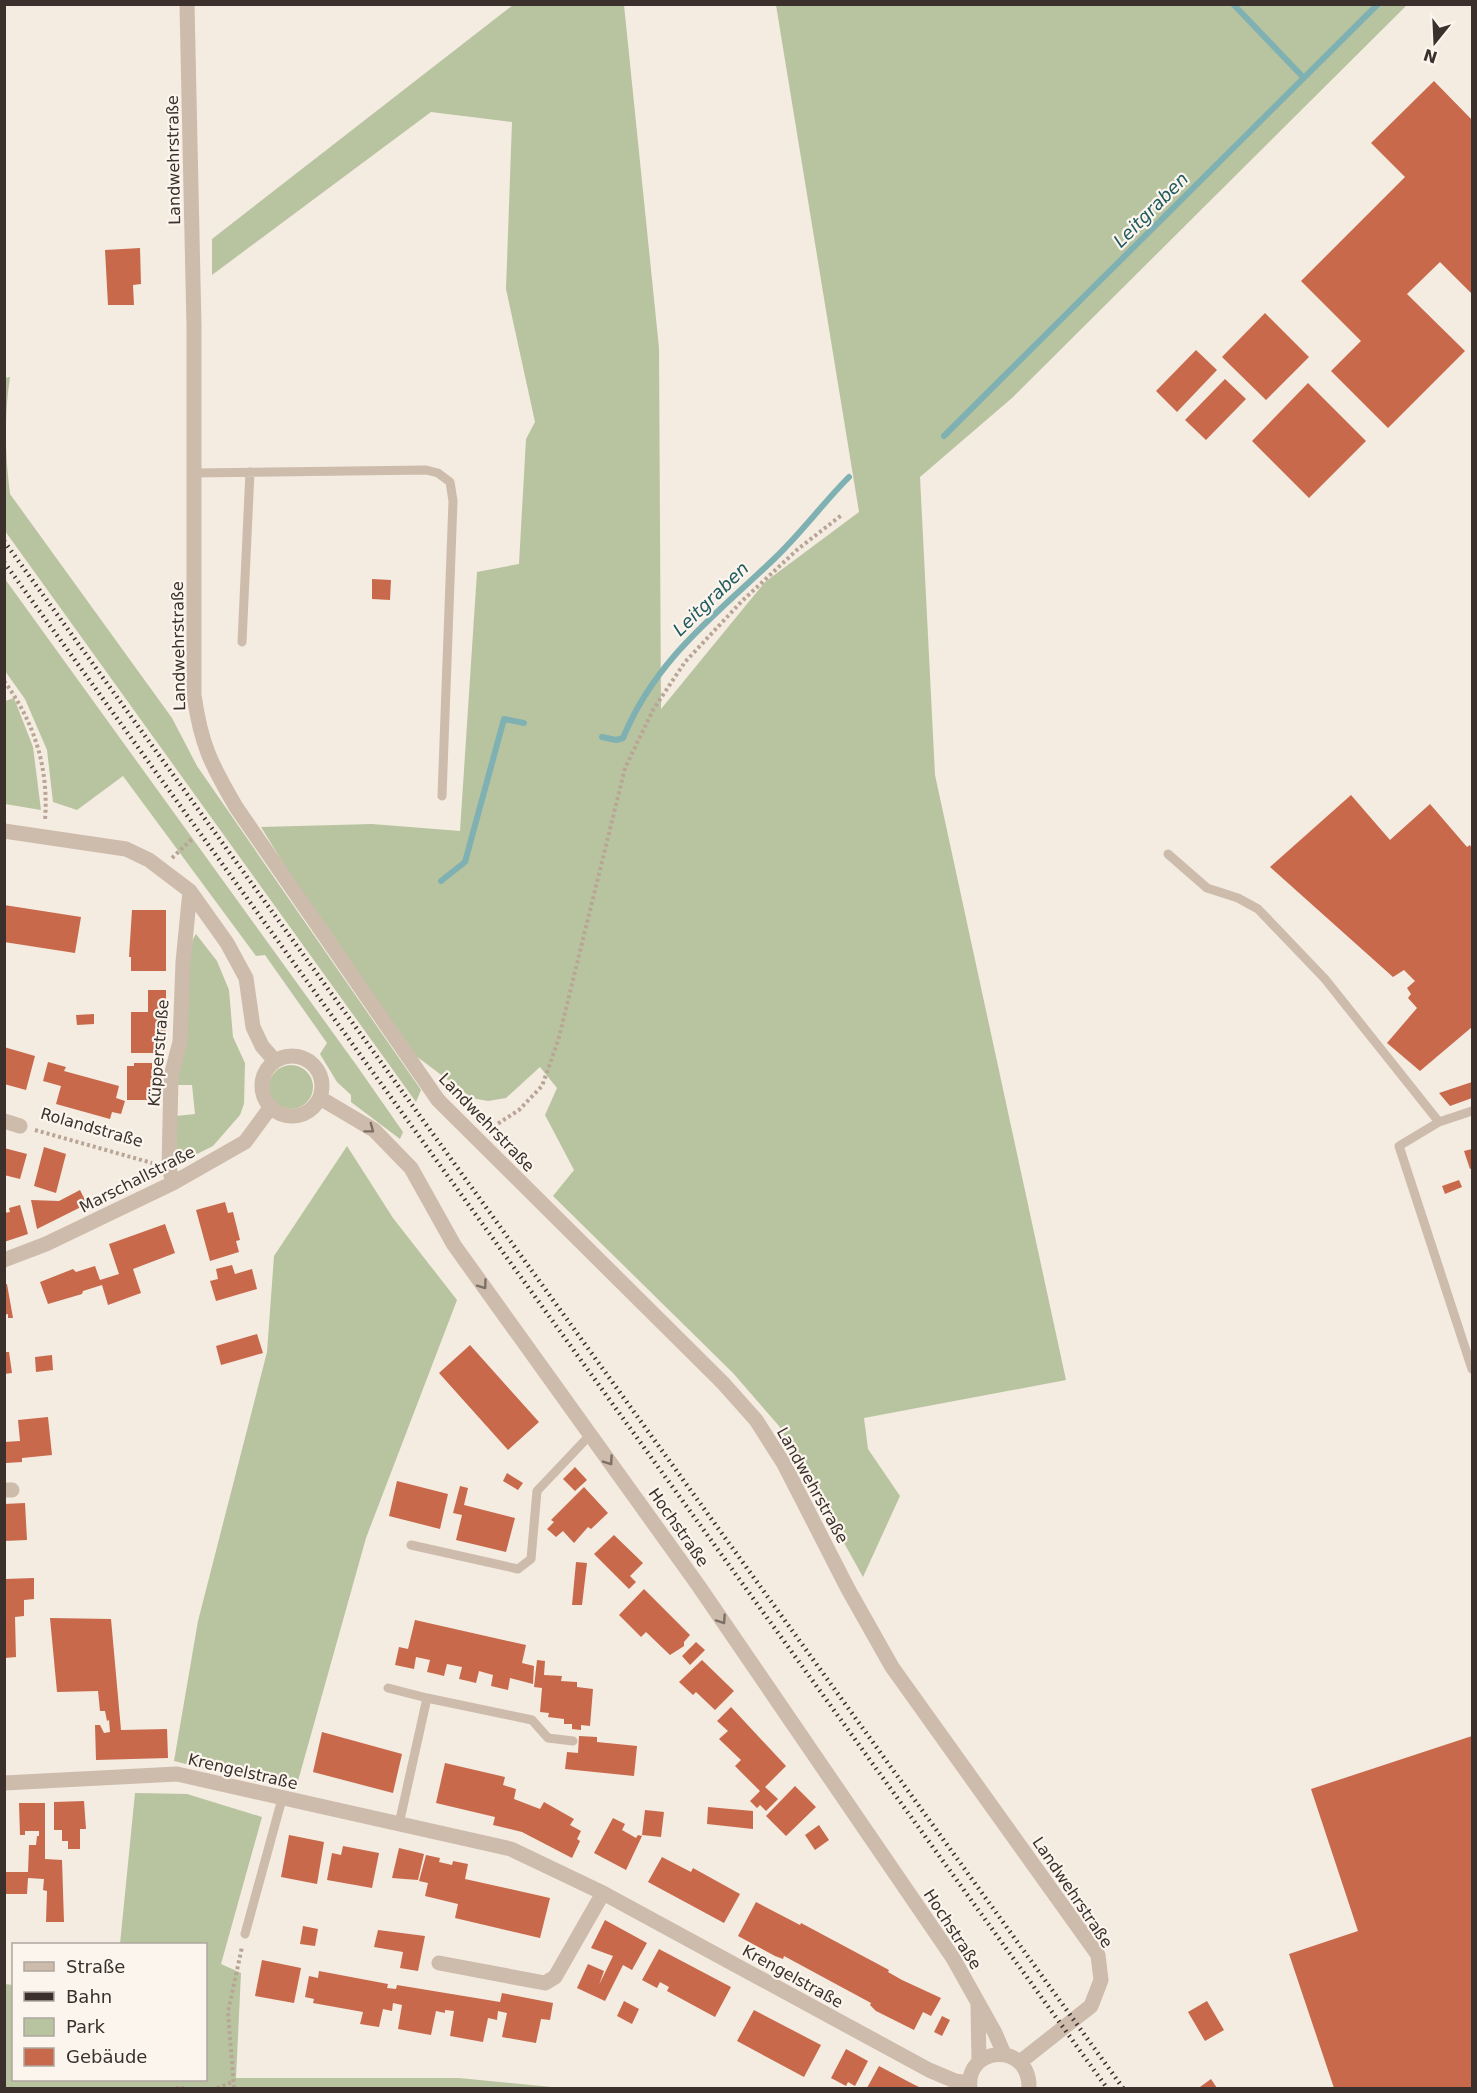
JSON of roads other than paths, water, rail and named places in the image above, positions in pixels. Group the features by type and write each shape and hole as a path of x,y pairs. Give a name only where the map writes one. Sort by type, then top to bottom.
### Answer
{"street":[{"name":"Landwehrstraße","path":"188,4 194,473 194,695 199,729 209,760 236,807 438,1101 723,1383 756,1420 800,1493 848,1589 892,1667 1098,1955 1101,1980 1091,2006 1020,2062"},
{"path":"4,831 126,849 155,864 190,891 227,943 246,978 253,1027 262,1046 274,1061"},
{"name":"Küpperstraße","path":"171,1175 171,1076 180,1042 183,962 190,891"},
{"path":"292,1056 304,1058 314,1065 320,1075 322,1086 320,1098 314,1108 303,1115 291,1117 280,1115 270,1108 263,1098 261,1086 263,1075 274,1061 292,1056"},
{"name":"Hochstraße","path":"320,1098 374,1130 411,1168 454,1245 698,1585 953,1958 995,2033 1004,2054"},
{"name":"Marschallstraße","path":"4,1260 46,1244 171,1175 245,1142 270,1108"},
{"name":"Rolandstraße","path":"4,1121 20,1126"},
{"name":"Krengelstraße","path":"4,1783 177,1774 511,1849 603,1893 929,2070 970,2086"},
{"path":"439,1963 545,1983 555,1977 603,1893"},
{"name":"Hochstraße","path":"978,2005 979,2062"},
{"path":"970,2086 970,2075 979,2062 995,2054 1004,2054 1020,2062 1029,2079 1029,2088"}],"lane":[{"path":"194,473 426,470 438,473 450,483 453,501 442,796"},
{"path":"242,642 250,472"},
{"path":"1168,854 1206,888 1238,898 1258,909 1325,979 1439,1122"},
{"path":"1473,1111 1439,1122 1399,1146 1473,1370"},
{"path":"411,1545 518,1569 531,1559 537,1491 591,1434"},
{"path":"388,1688 532,1720 548,1738 573,1741"},
{"path":"399,1824 427,1698"},
{"path":"245,1934 282,1799"}],"waterway":[{"path":"1233,4 1304,78"},
{"name":"Leitgraben","path":"944,436 1378,4"},
{"name":"Leitgraben","path":"602,737 616,740 623,738 652,684 689,639 785,548 849,477"},
{"name":"Leitgraben","path":"441,881 465,862 504,719 524,723"}],"railway":[{"path":"4,541 1123,2088"},
{"path":"4,562 1107,2088"}]}
